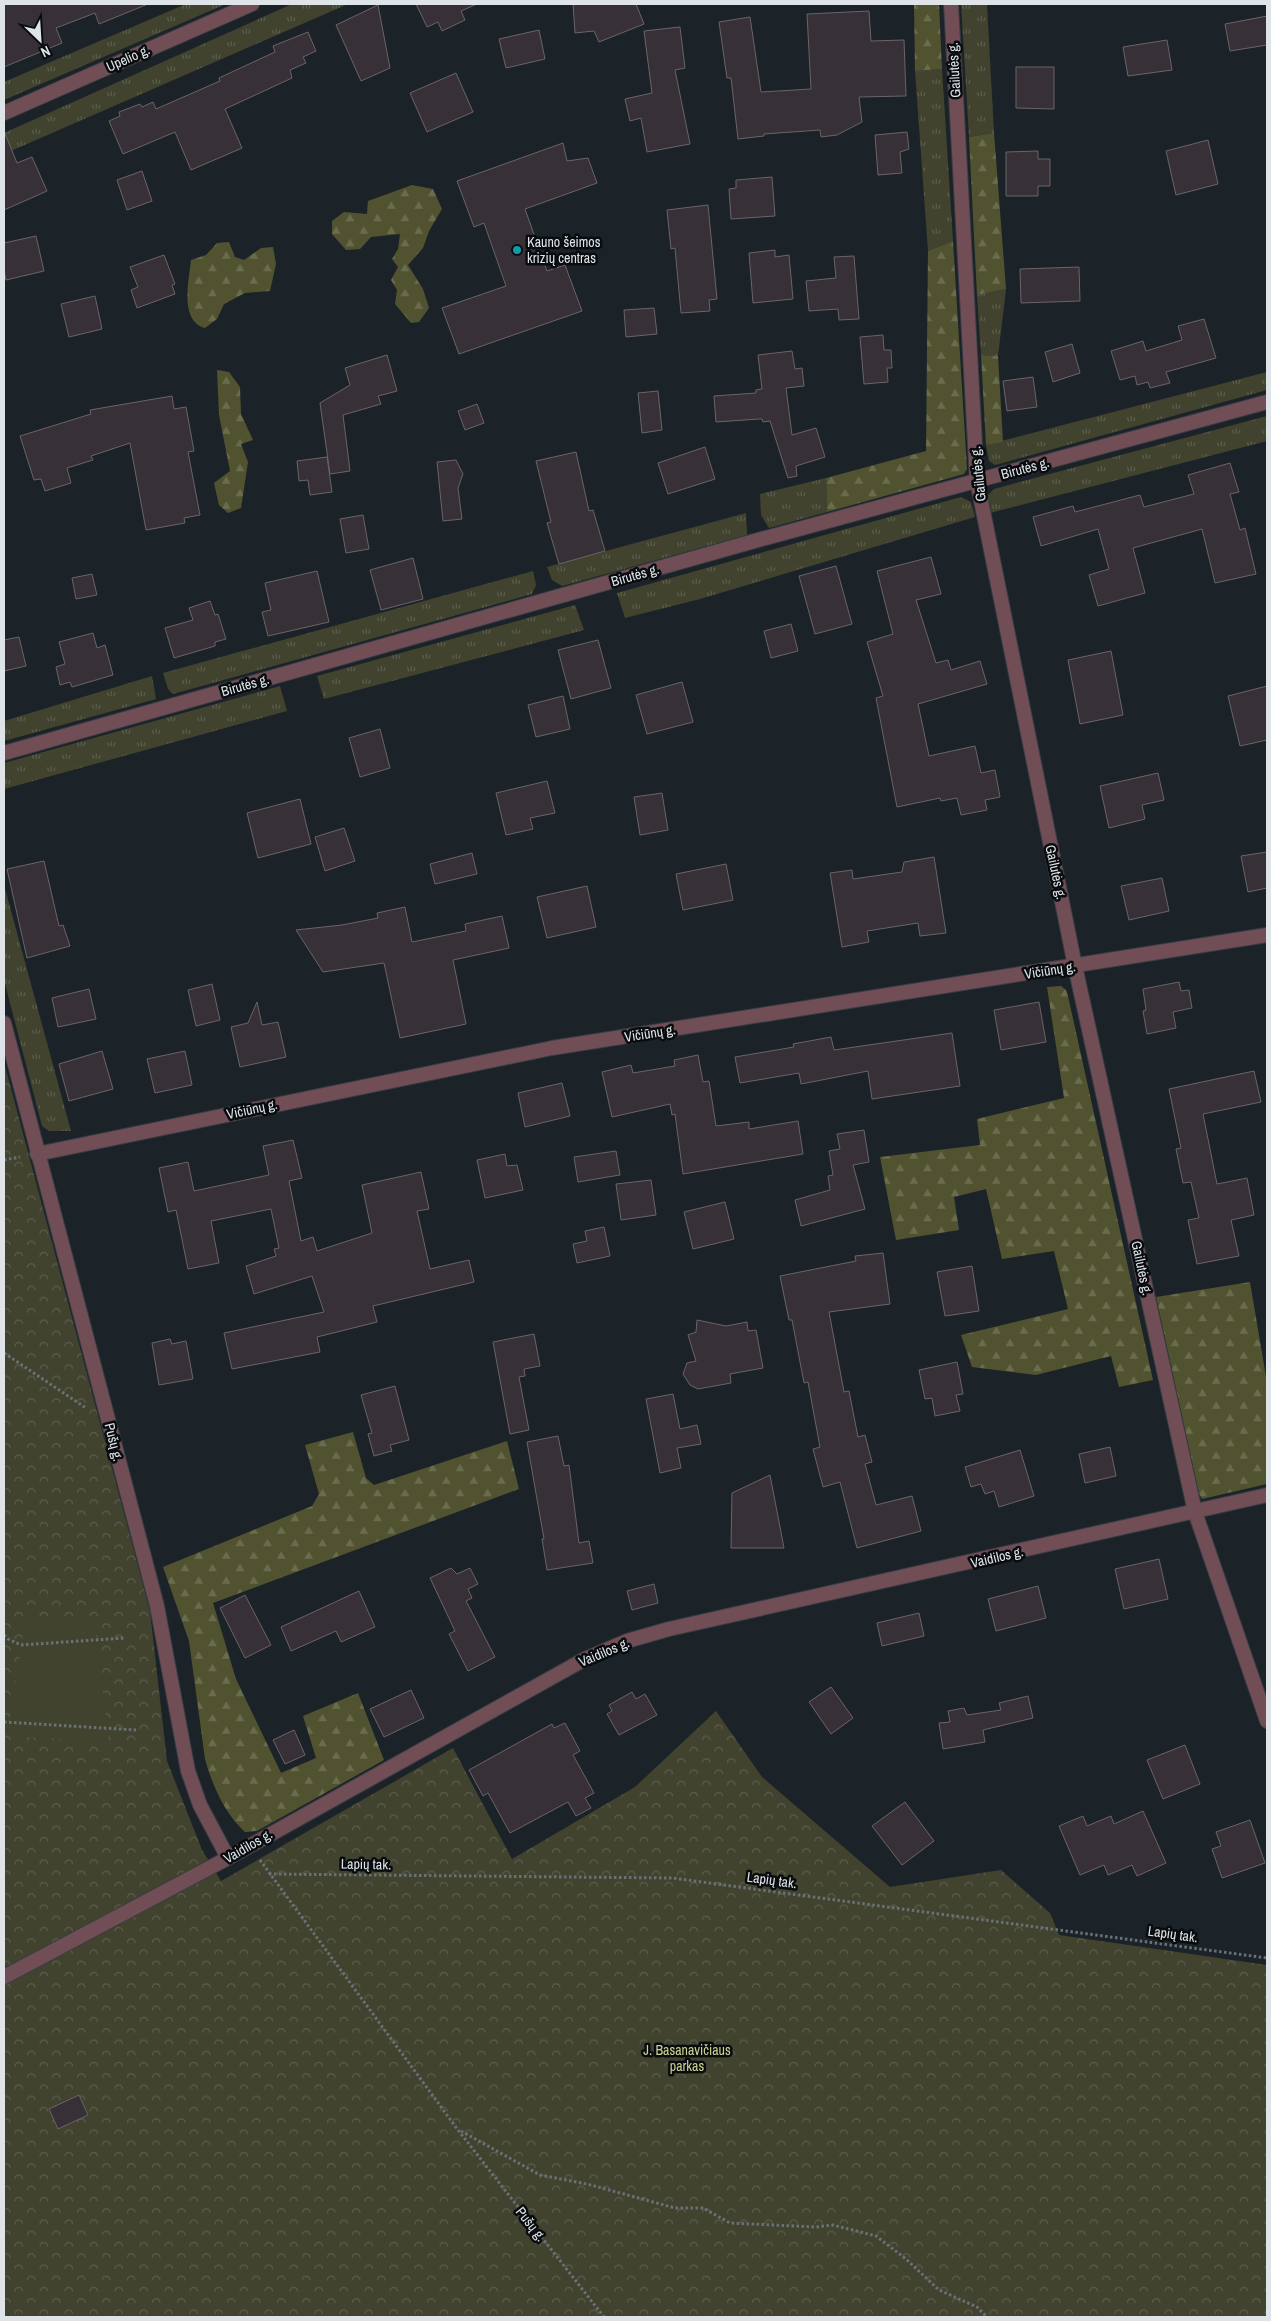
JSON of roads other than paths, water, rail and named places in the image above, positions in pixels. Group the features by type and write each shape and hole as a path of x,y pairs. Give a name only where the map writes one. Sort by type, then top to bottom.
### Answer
{"street":[{"name":"Upelio g.","path":"4,113 252,4"},
{"name":"Gailutės g.","path":"951,4 977,481 1075,966 1195,1512 1267,1721"},
{"name":"Birutės g.","path":"4,753 758,540 1267,402"},
{"name":"Vičiūnų g.","path":"37,1154 552,1048 1267,935"},
{"name":"Pušų g.","path":"4,1023 157,1606 188,1771 200,1805 228,1858"},
{"name":"Vaidilos g.","path":"4,1977 228,1858 249,1844 585,1659 627,1641 669,1629 1267,1495"}],"place":[{"name":"Kauno šeimos krizių centras","path":"517,250"}],"park label":[{"name":"J. Basanavičiaus parkas","path":"687,2058"}]}
